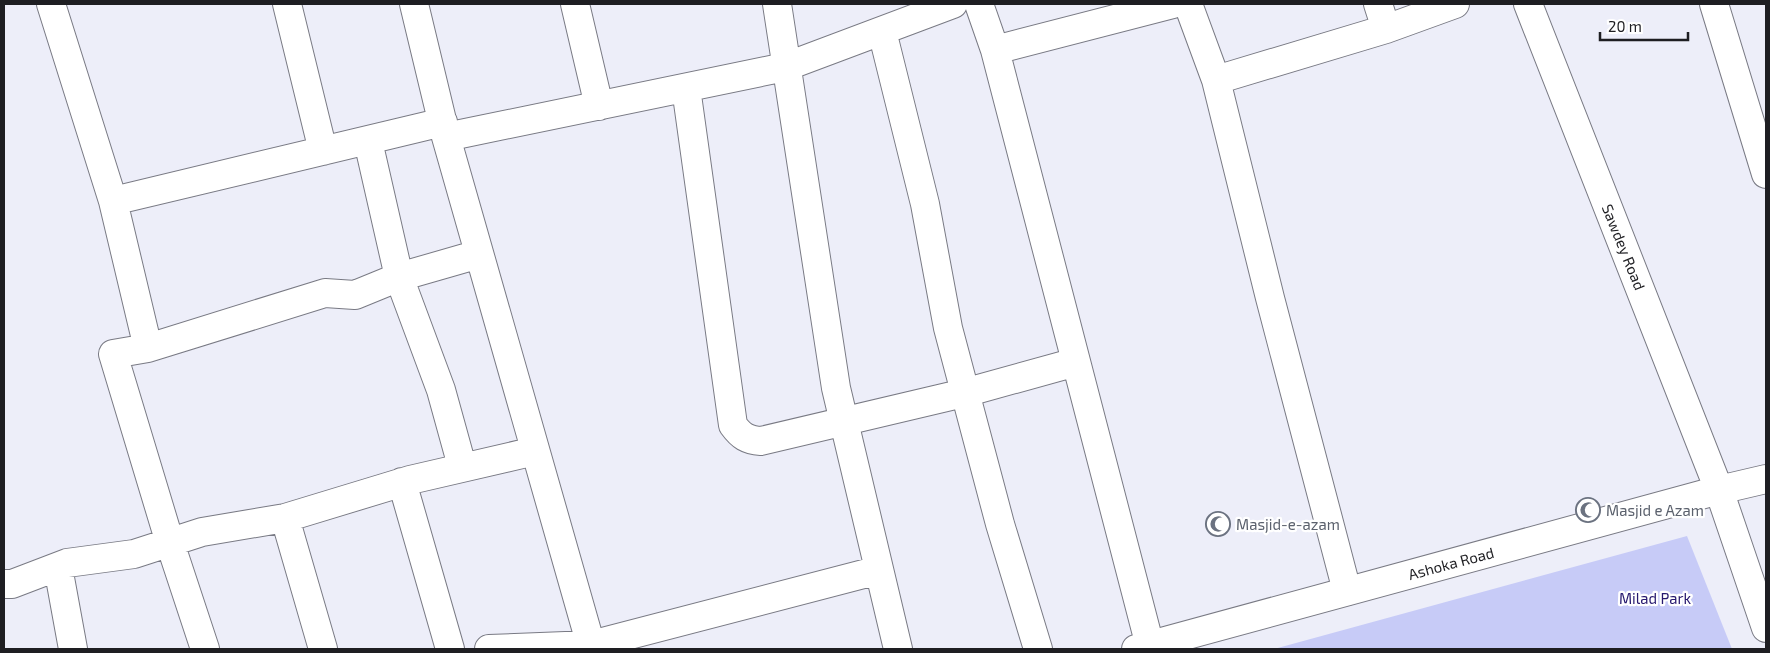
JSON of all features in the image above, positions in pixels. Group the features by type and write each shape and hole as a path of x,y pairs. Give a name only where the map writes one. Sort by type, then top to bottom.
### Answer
{"street":[{"path":"51,4 113,201 148,348"},
{"path":"287,4 323,151"},
{"path":"414,4 444,130 592,647"},
{"path":"575,4 598,106"},
{"path":"777,4 785,68 836,388 898,649"},
{"path":"113,201 368,140 598,106 785,68 954,4"},
{"path":"979,4 996,50 1076,362 1143,647"},
{"path":"996,50 1093,14 1173,4"},
{"path":"1188,4 1216,80 1270,298 1347,591"},
{"path":"1378,4 1386,29"},
{"path":"1216,80 1386,29 1455,4"},
{"name":"Sawdey Road","path":"1528,4 1719,490 1766,628"},
{"path":"1714,4 1766,174"},
{"path":"882,31 925,204 948,328 964,393 1000,524 1038,649"},
{"path":"686,88 733,425 749,441 761,441 845,423 1076,362"},
{"path":"368,140 399,277 441,390 462,466"},
{"path":"205,649 170,543 114,354 148,348 325,293 356,295 399,277 479,254"},
{"path":"4,583 12,584 67,563 134,554 202,532 285,518 402,482 462,466 535,451"},
{"name":"Ashoka Road","path":"1143,647 1719,490 1766,479"},
{"path":"402,482 450,649"},
{"path":"285,518 323,649"},
{"path":"58,567 73,649"},
{"path":"489,649 592,647 879,570"}],"green space":[{"name":"Milad Park","path":"1687,536 1732,649 1274,649"}],"place":[{"name":"Masjid e Azam","path":"1588,510"},
{"name":"Masjid-e-azam","path":"1218,524"}]}
